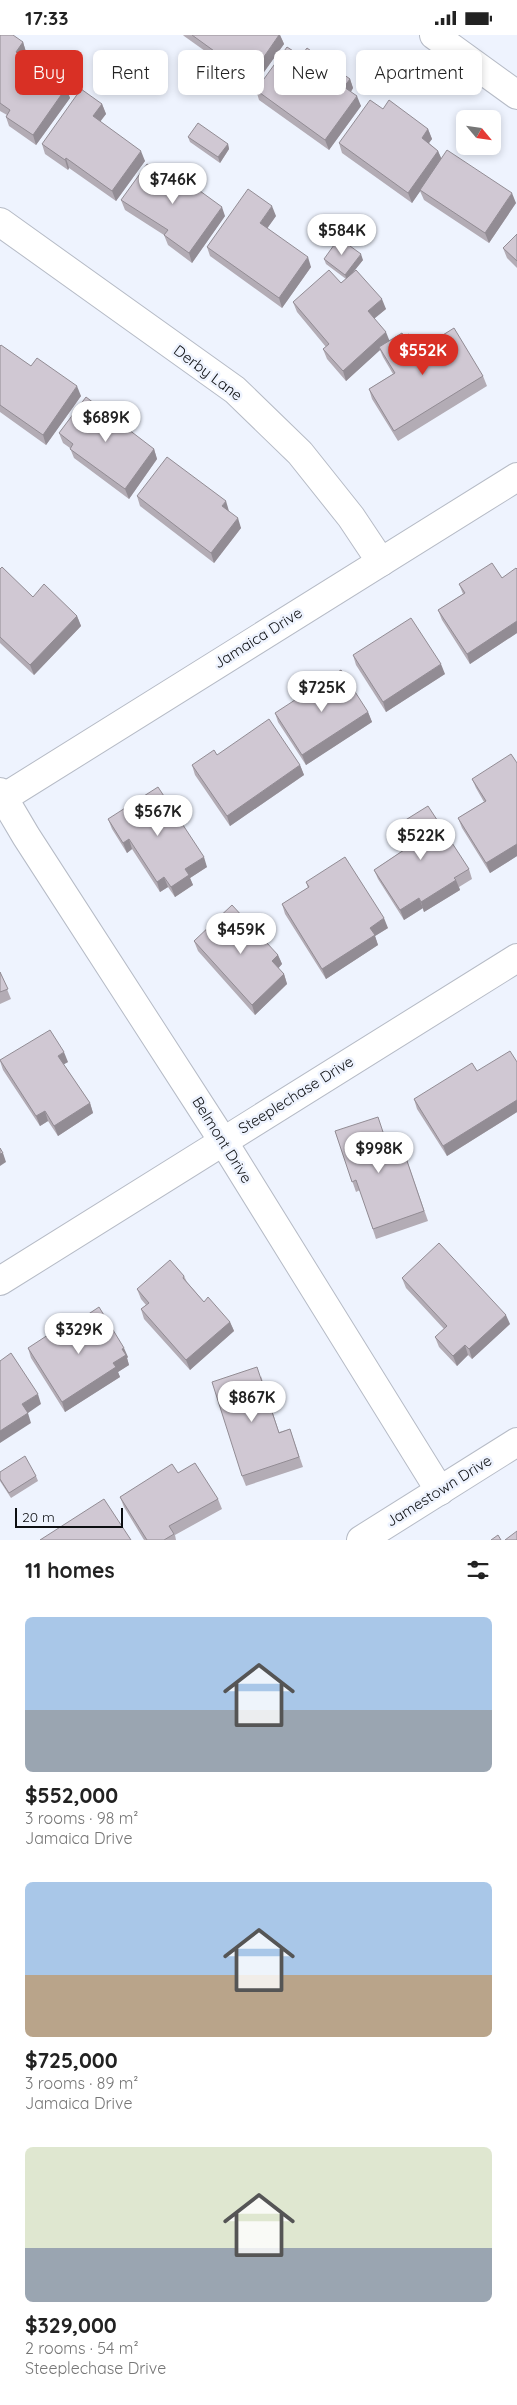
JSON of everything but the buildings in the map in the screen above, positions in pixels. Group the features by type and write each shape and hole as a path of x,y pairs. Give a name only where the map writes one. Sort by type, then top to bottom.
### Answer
{"street":[{"path":"434,35 517,95"},
{"name":"Derby Lane","path":"0,222 234,390 300,453 351,517 380,562"},
{"name":"Jamaica Drive","path":"1,797 517,477"},
{"name":"Belmont Drive","path":"1,797 223,1141 440,1491"},
{"name":"Steeplechase Drive","path":"0,1281 517,958"},
{"name":"Jamestown Drive","path":"361,1540 517,1443"}]}
